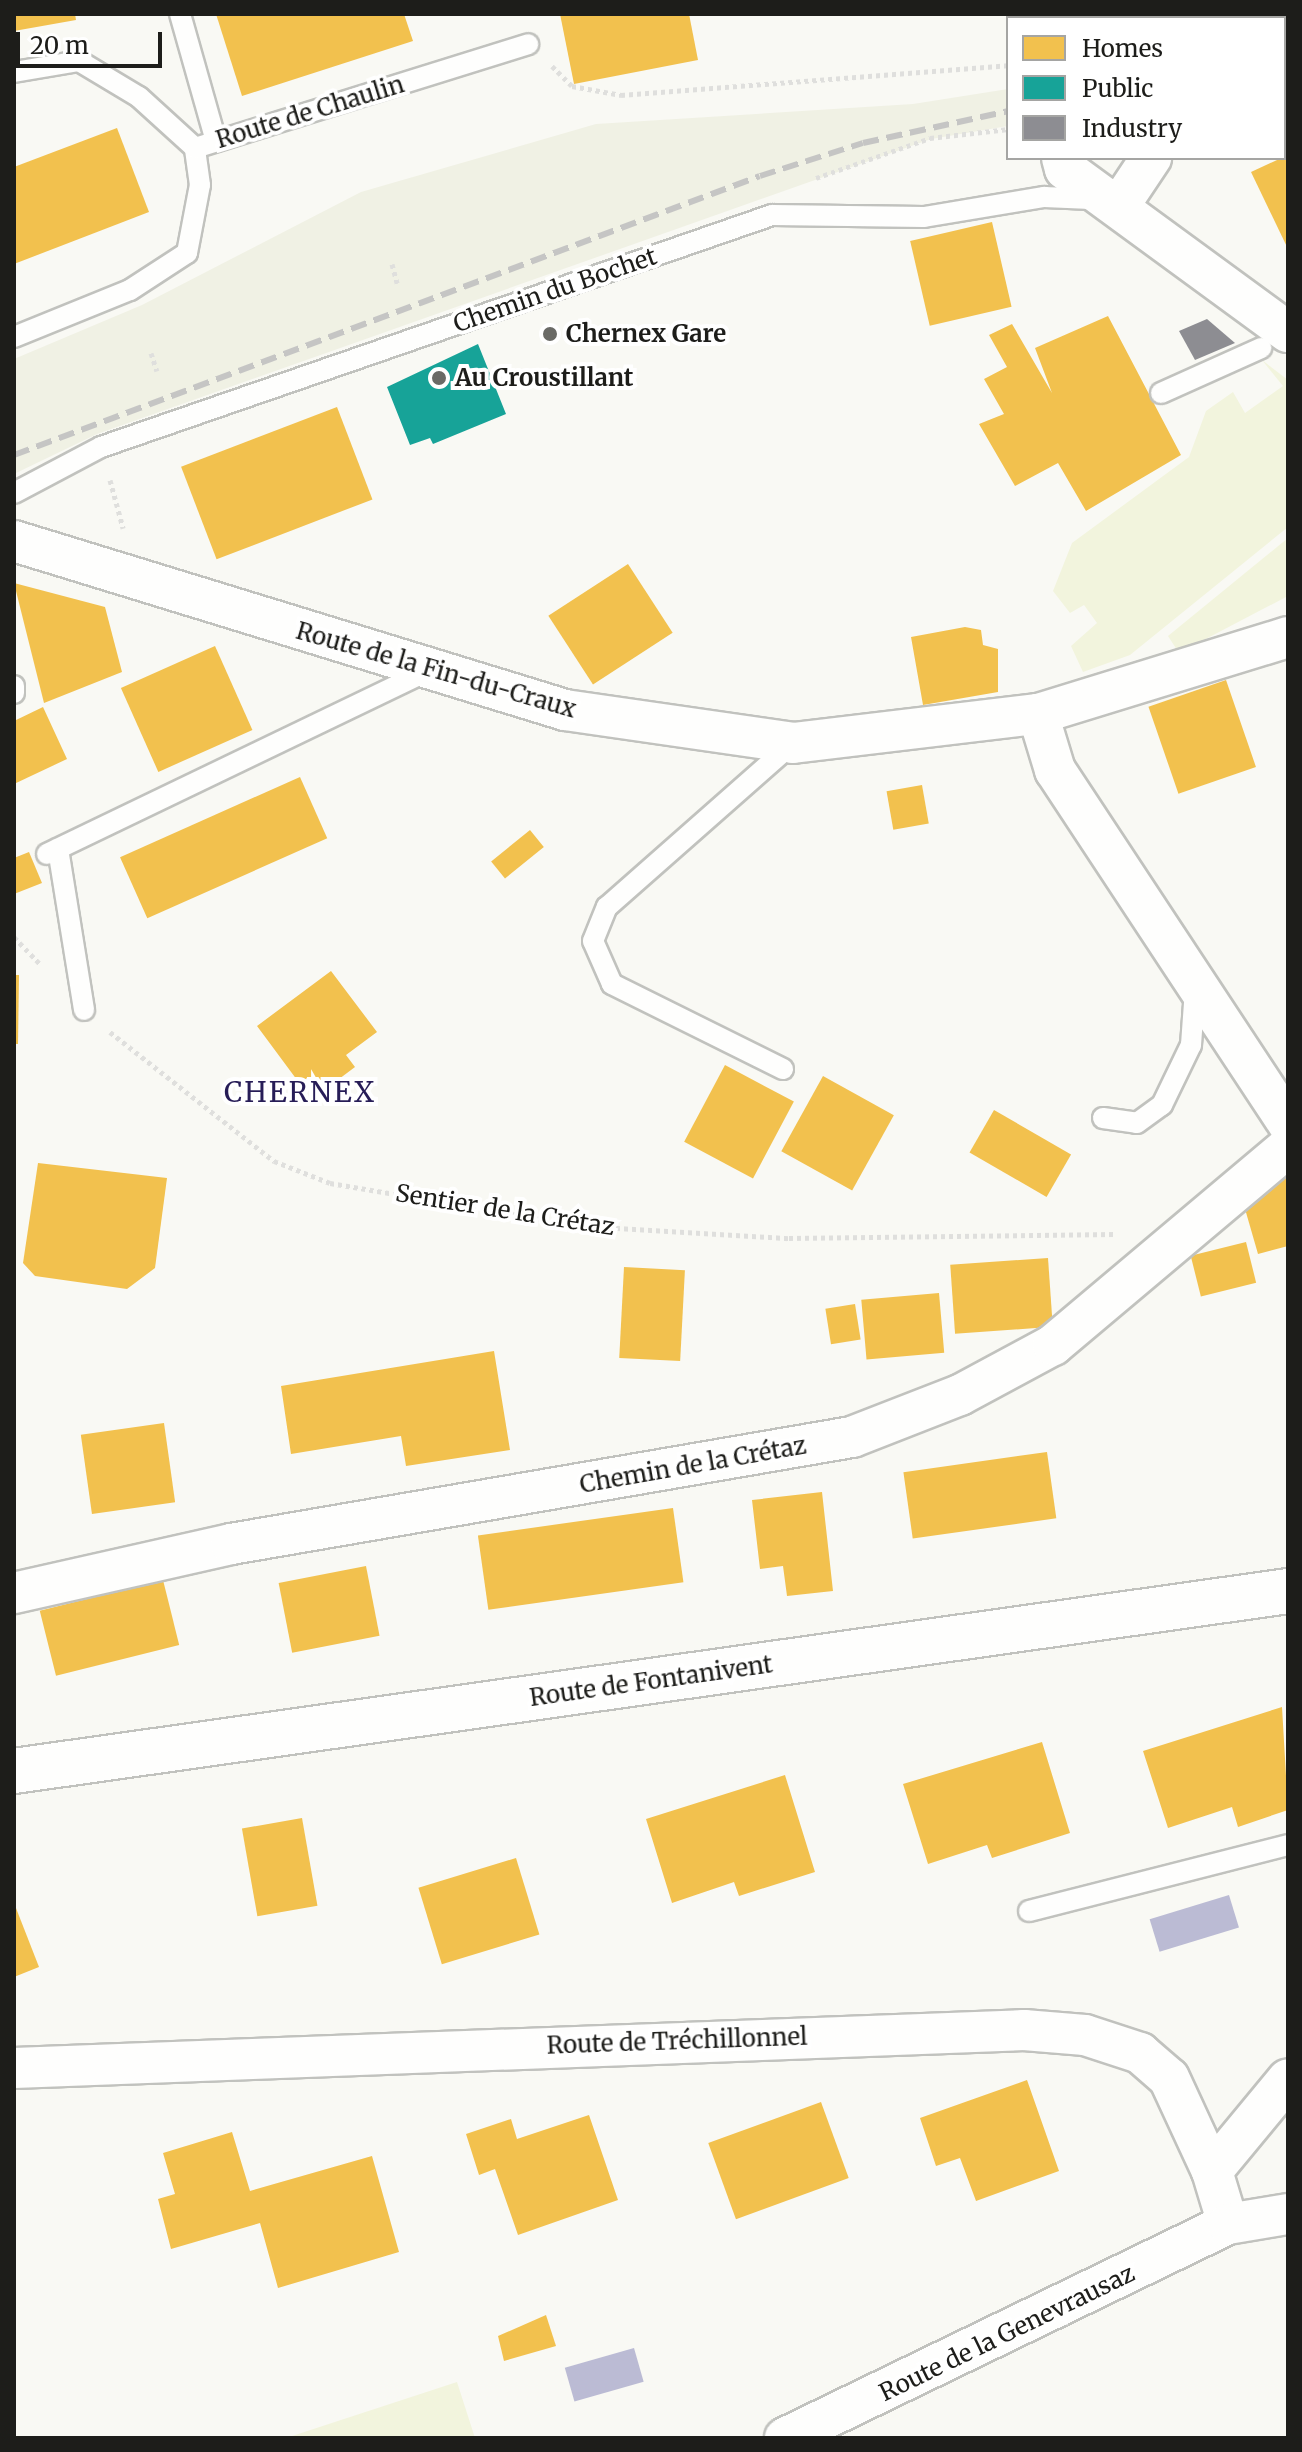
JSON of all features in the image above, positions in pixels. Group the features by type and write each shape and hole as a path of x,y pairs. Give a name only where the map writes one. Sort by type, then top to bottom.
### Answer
{"street":[{"path":"1063,160 1065,169 1119,206 1280,334"},
{"path":"1119,206 1150,160"},
{"name":"Route de la Fin-du-Craux","path":"14,541 565,710 793,743 1038,714 1288,637"},
{"path":"1038,714 1055,770 1195,988 1288,1124"},
{"name":"Chemin de la Crétaz","path":"14,1593 231,1544 852,1437 960,1395 1053,1345 1288,1147"},
{"name":"Route de Fontanivent","path":"14,1771 1288,1591"},
{"name":"Route de Tréchillonnel","path":"14,2068 992,2031 1085,2035 1140,2053 1169,2078 1212,2171 1228,2224"},
{"path":"1212,2171 1288,2079"},
{"name":"Route de la Genevrausaz","path":"785,2438 1228,2224 1288,2214"}],"lane":[{"path":"180,14 216,141"},
{"name":"Route de Chaulin","path":"14,337 130,290 187,253 200,185 195,148 528,44"},
{"path":"14,72 79,61 139,97 195,148"},
{"name":"Chemin du Bochet","path":"14,493 101,447 772,215 924,217 1077,195 1119,206"},
{"path":"1161,393 1280,334"},
{"path":"84,1010 53,852 431,670"},
{"path":"14,686 14,693"},
{"path":"783,1069 612,984 593,941 607,907 793,743"},
{"path":"1103,1118 1137,1123 1162,1105 1191,1045 1195,988"},
{"path":"1029,1911 1288,1845"}],"path":[{"path":"528,44 572,86 621,95 1006,65"},
{"path":"802,183 930,138 1006,129"},
{"path":"392,264 397,283"},
{"path":"151,353 157,371"},
{"name":"Sentier de la Crétaz","path":"14,937 84,1010 274,1161 330,1183 584,1226 789,1238 1125,1234"}],"shaded area":[{"path":"1006,89 1006,126 931,139 97,434 14,474 14,359 142,305 361,192 596,124 913,104"}],"green space":[{"path":"1262,360 1288,380 1288,527 1130,655 1083,672 1071,646 1097,623 1084,605 1070,613 1053,591 1072,543 1189,457 1206,411 1233,392 1245,413 1283,386"},
{"path":"1288,538 1288,596 1179,653 1168,636"},
{"path":"457,2382 475,2438 286,2438"}],"water":[{"path":"1229,1895 1239,1928 1160,1952 1150,1919"},
{"path":"634,2348 644,2382 574,2401 565,2368"}],"building: Homes":[{"path":"14,14 75,14 76,20 14,31"},
{"path":"216,14 404,14 413,41 242,96"},
{"path":"560,14 689,14 698,60 574,84"},
{"path":"117,128 149,212 14,264 14,167"},
{"path":"1286,156 1288,249 1251,172 1277,160 1286,160"},
{"path":"992,222 1012,307 930,326 910,241"},
{"path":"1108,316 1181,455 1086,511 1058,463 1015,486 979,424 1004,414 984,379 1007,367 989,335 1012,324 1052,393 1035,348"},
{"path":"337,407 372,499 217,559 181,467"},
{"path":"628,564 673,633 593,685 548,616"},
{"path":"14,583 105,607 122,672 44,703"},
{"path":"965,627 981,630 983,645 998,649 998,692 923,705 911,637"},
{"path":"215,646 252,730 158,772 121,688"},
{"path":"1226,680 1256,767 1178,794 1148,707"},
{"path":"43,707 67,759 14,784 14,721"},
{"path":"300,777 327,838 147,918 120,857"},
{"path":"922,785 929,823 893,830 887,791"},
{"path":"530,830 544,847 505,879 491,861"},
{"path":"29,852 42,883 14,894 14,858"},
{"path":"331,971 377,1032 346,1055 355,1067 319,1094 307,1078 300,1084 257,1026"},
{"path":"14,975 19,975 18,1044 14,1044"},
{"path":"725,1065 794,1102 753,1178 684,1142"},
{"path":"823,1076 894,1115 852,1190 781,1151"},
{"path":"994,1110 1071,1154 1047,1197 970,1152"},
{"path":"38,1163 167,1178 155,1268 127,1289 35,1276 23,1263"},
{"path":"1288,1165 1288,1246 1258,1254 1241,1195"},
{"path":"1246,1242 1256,1283 1201,1297 1191,1256"},
{"path":"1048,1258 1053,1327 955,1334 950,1265"},
{"path":"624,1267 685,1270 680,1361 619,1358"},
{"path":"939,1293 944,1353 867,1360 861,1300"},
{"path":"855,1304 861,1340 831,1344 825,1309"},
{"path":"494,1351 510,1450 406,1466 401,1436 291,1454 281,1386"},
{"path":"164,1423 175,1502 92,1514 81,1435"},
{"path":"1047,1452 1056,1518 913,1539 903,1472"},
{"path":"822,1492 833,1591 787,1596 783,1566 760,1569 752,1500"},
{"path":"673,1508 683,1582 488,1610 478,1535"},
{"path":"366,1566 380,1636 292,1653 279,1583"},
{"path":"163,1580 179,1645 56,1676 40,1611"},
{"path":"1282,1707 1288,1810 1238,1827 1232,1807 1168,1828 1143,1751"},
{"path":"1042,1742 1070,1833 992,1858 987,1845 928,1864 903,1784"},
{"path":"785,1775 815,1872 739,1896 734,1882 672,1903 646,1819"},
{"path":"302,1818 317,1906 257,1916 242,1829"},
{"path":"516,1858 539,1935 442,1964 418,1888"},
{"path":"14,1903 39,1967 14,1977"},
{"path":"1027,2080 1059,2171 976,2201 960,2158 936,2166 920,2118"},
{"path":"821,2102 849,2178 736,2219 708,2143"},
{"path":"589,2115 618,2200 518,2235 495,2169 479,2175 466,2134 511,2119 517,2139"},
{"path":"232,2132 250,2191 372,2156 399,2252 278,2288 260,2223 171,2249 158,2199 175,2194 163,2153"},
{"path":"546,2315 556,2346 504,2361 498,2336"}],"building: Public":[{"path":"478,344 506,414 433,444 430,438 410,445 387,387"}],"building: Industry":[{"path":"1207,319 1235,343 1195,360 1179,331"}],"railway":[{"path":"14,455 760,176 863,143 1006,111"}],"place":[{"name":"Chernex Gare","path":"550,334"},
{"name":"Au Croustillant","path":"439,378"}],"district":[{"name":"CHERNEX","path":"300,1092"}]}
